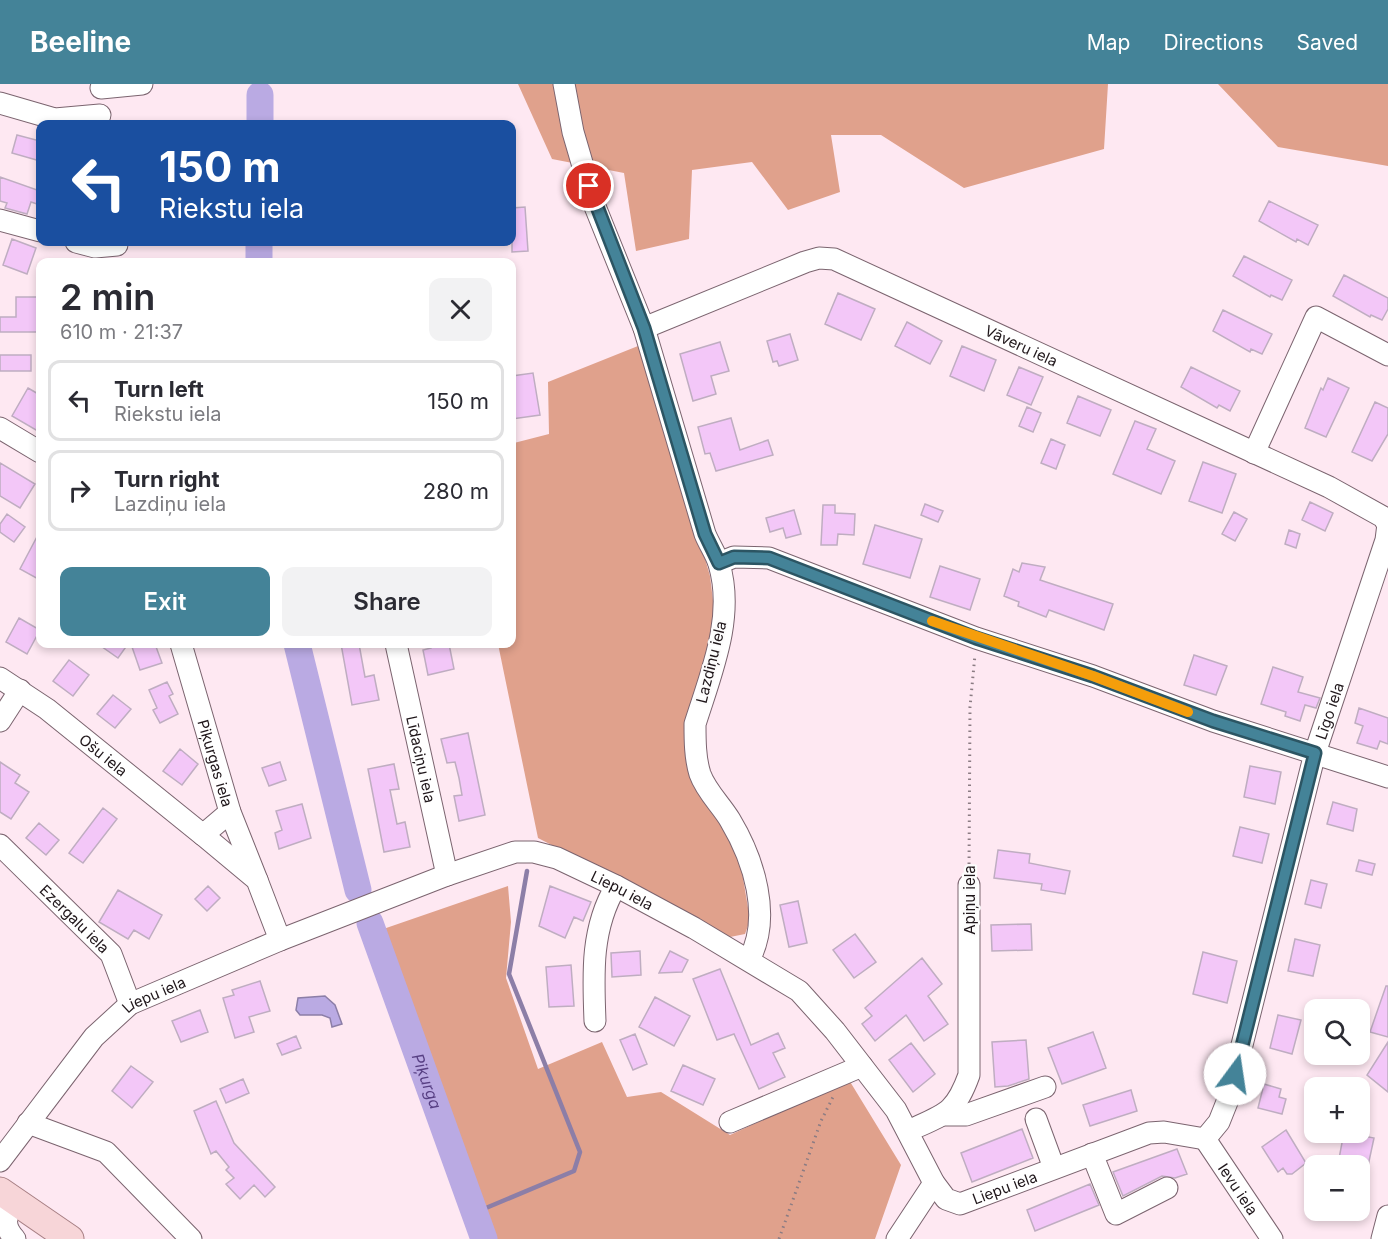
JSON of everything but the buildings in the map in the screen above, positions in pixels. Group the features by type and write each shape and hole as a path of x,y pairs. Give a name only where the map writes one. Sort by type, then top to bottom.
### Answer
{"main road":[{"path":"7,1196 70,1239"}],"street":[{"path":"0,103 55,119 101,120 101,86 142,84"},
{"name":"Lazdiņu iela","path":"564,84 573,132 594,204 644,328 705,534 719,563 724,590 723,621 695,724 695,740 701,775 731,822 749,858 761,927 759,938 749,960"},
{"path":"0,220 36,230"},
{"path":"91,246 117,250"},
{"name":"Vāveru iela","path":"644,328 806,262 819,258 834,259 1356,501 1383,517 1388,524"},
{"path":"1254,453 1316,317 1388,355"},
{"path":"0,428 36,450"},
{"name":"Līgo iela","path":"1205,1139 1219,1122 1229,1097 1315,753 1386,540 1388,524"},
{"path":"719,563 734,557 769,558 976,638 1093,676 1213,721 1315,753 1344,765 1388,777"},
{"name":"Piķurgas iela","path":"182,648 230,812 257,880"},
{"name":"Līdaciņu iela","path":"397,648 447,875"},
{"name":"Ošu iela","path":"0,678 20,690 257,880 280,940"},
{"path":"0,721 20,690"},
{"path":"203,835 230,812"},
{"name":"Ezergalu iela","path":"0,845 111,954 130,1004"},
{"name":"Liepu iela","path":"0,1161 94,1037 130,1004 280,940 447,875 515,852 534,852 557,858 616,886 749,960 799,992 853,1070 908,1131 934,1183 946,1199 960,1204 1149,1133 1164,1132 1205,1139"},
{"name":"Apiņu iela","path":"908,1131 944,1115 960,1100 969,1075 969,885"},
{"path":"595,1021 594,949 604,912 616,886"},
{"path":"730,1122 853,1070"},
{"path":"944,1115 966,1115 1045,1087"},
{"path":"1036,1119 1054,1168"},
{"path":"28,1123 105,1152 191,1239"},
{"name":"Ievu iela","path":"1205,1139 1272,1239"},
{"path":"1092,1154 1116,1214 1167,1188"},
{"path":"897,1239 934,1183"},
{"path":"7,1196 4,1222 14,1239"},
{"path":"1382,1239 1388,1216"}],"path":[{"name":"Apiņu iela","path":"969,885 970,707 976,638"},
{"path":"779,1239 822,1121 853,1070"}],"shaded area":[{"path":"518,84 1108,84 1104,149 964,188 881,135 831,135 840,192 788,210 752,162 692,170 689,239 636,251 624,173 552,159"},
{"path":"1218,84 1388,84 1388,166 1278,147"},
{"path":"643,344 710,576 715,617 687,733 739,854 750,920 745,934 730,937 538,838 499,648 516,648 516,442 549,434 548,382"},
{"path":"508,886 511,922 506,978 538,1069 602,1042 627,1097 661,1092 730,1135 849,1080 901,1165 875,1239 475,1239 363,936"},
{"path":"325,996 335,1005 342,1024 332,1027 330,1018 322,1015 300,1015 296,1010 298,998"}],"waterway":[{"name":"Piķurga","path":"260,95 260,120"},
{"name":"Piķurga","path":"259,246 259,258"},
{"name":"Piķurga","path":"298,648 358,890"},
{"path":"474,1213 574,1171 580,1152 509,974 527,871"},
{"name":"Piķurga","path":"370,923 484,1239"}],"slow traffic":[{"path":"932,621 976,638 1093,676 1188,712"}],"route":[{"path":"589,186 594,204 644,328 705,534 719,563 734,557 769,558 976,638 1093,676 1213,721 1315,753 1302,815 1235,1074"}]}
